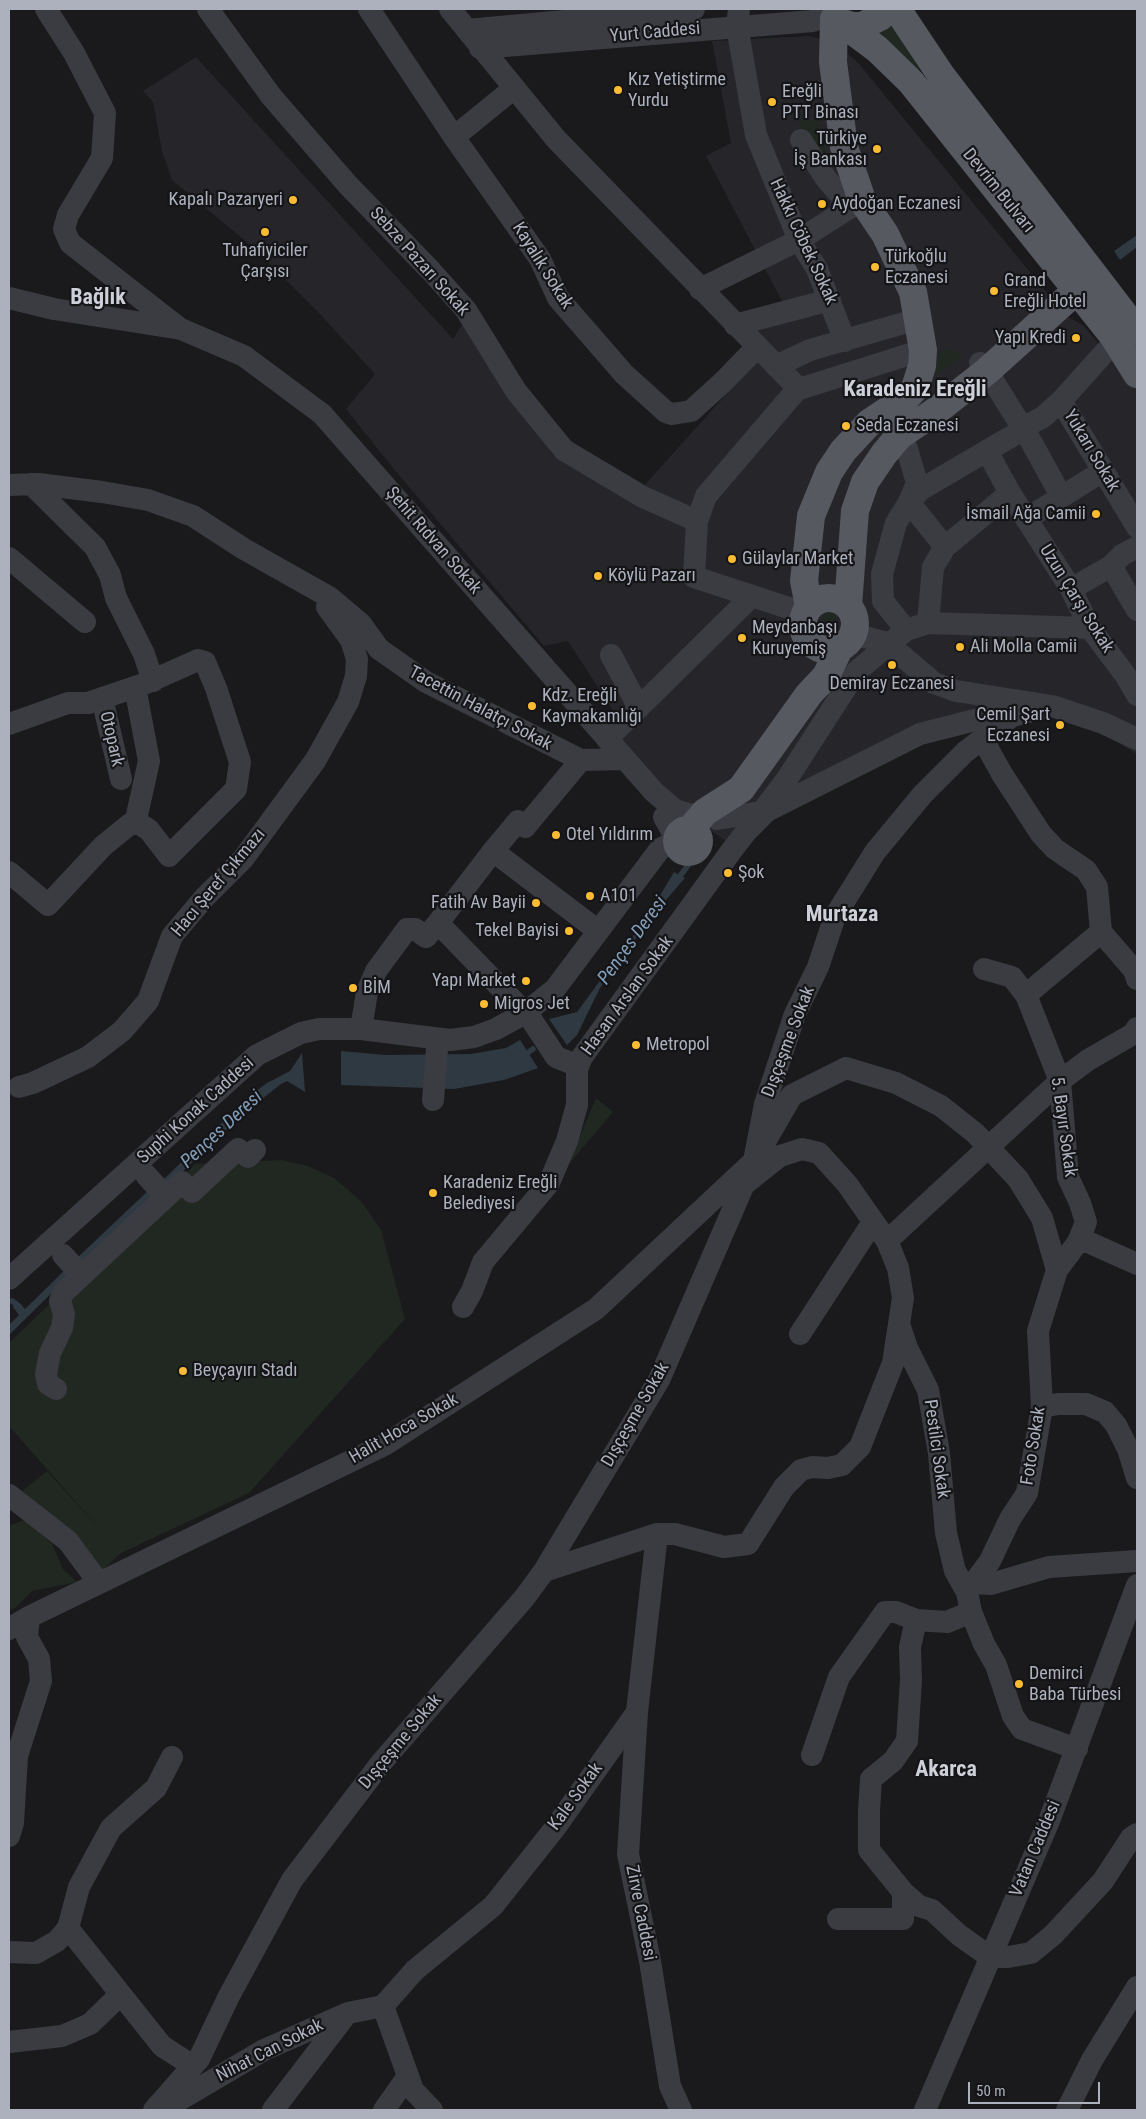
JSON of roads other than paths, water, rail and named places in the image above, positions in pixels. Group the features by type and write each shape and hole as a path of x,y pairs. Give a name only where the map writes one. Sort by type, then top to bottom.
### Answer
{"main road":[{"path":"846,641 832,650 817,648 804,581 812,516 829,472 843,451 869,423 905,399 914,388 922,366 923,350 913,292 902,265 857,203 844,147 833,62 833,16 852,26 862,26 880,17 886,9"},
{"name":"Devrim Bulvarı","path":"897,9 941,75 1137,331"},
{"name":"Devrim Bulvarı","path":"833,16 877,49 911,82 1114,337 1137,374"},
{"path":"848,606 850,558 855,511 865,482 898,436 940,408 984,367 1077,290"},
{"path":"809,694 810,614 850,558"},
{"path":"690,829 741,789 809,694 826,676 846,641 855,619 848,606 835,598 810,614"}],"street":[{"path":"46,9 74,53 105,113 102,158 68,215 64,229 70,243 181,329"},
{"name":"Sebze Pazarı Sokak","path":"208,9 271,96 348,185 466,310 516,391 564,450 643,497 697,521"},
{"name":"Kayalık Sokak","path":"369,9 454,137 540,259 558,298 624,374 666,412 672,414 691,411 757,347"},
{"path":"450,9 513,89 556,139 794,384 796,390"},
{"name":"Yurt Caddesi","path":"480,48 654,18 694,9"},
{"name":"Yurt Caddesi","path":"467,30 654,18 738,17 813,20 833,16"},
{"name":"Hakkı Cöbek Sokak","path":"738,17 756,135 799,240 817,269 845,341"},
{"path":"454,137 513,89"},
{"path":"700,289 799,240 857,203 827,180 801,140"},
{"path":"9,298 54,309 181,329"},
{"path":"735,325 830,300"},
{"path":"776,366 810,350 918,319"},
{"name":"Şehit Rıdvan Sokak","path":"181,329 244,356 322,414 624,759 690,829"},
{"path":"810,614 694,577 697,521 706,496 796,390 923,350"},
{"path":"909,502 920,490 1043,417 1061,401 1105,352"},
{"path":"984,367 1024,429 1061,496"},
{"name":"Yukarı Sokak","path":"1061,401 1103,471 1131,502 1137,527"},
{"path":"898,436 907,449 917,483 909,502 896,523 882,574 883,600 906,630 928,623 1090,628"},
{"name":"Uzun Çarşı Sokak","path":"987,450 1010,494 1071,589 1090,628 1132,672 1137,695"},
{"path":"1026,519 1103,471"},
{"path":"20,485 95,547 110,575 116,598 144,654 149,761 135,824"},
{"name":"Tacettin Halatçı Sokak","path":"20,485 102,492 148,500 193,516 244,549 329,597 361,624 379,649 396,664 454,698 581,760 624,759"},
{"path":"928,623 933,567 945,547 1010,494"},
{"path":"909,502 945,547"},
{"path":"1071,589 1111,566 1122,555 1137,546"},
{"path":"9,558 84,622"},
{"path":"1111,566 1137,610"},
{"name":"Hacı Şeref Çıkmazı","path":"19,1087 33,1083 88,1057 122,1031 148,1001 172,936 205,896 243,859 315,761 334,729 348,702 356,676 357,659 351,640 307,584"},
{"path":"607,739 638,706 752,596"},
{"name":"Hasan Arslan Sokak","path":"463,1307 483,1262 549,1183 567,1140 577,1105 578,1066 582,1057 732,850 787,779 856,672 906,630"},
{"path":"846,641 880,651 934,683 956,691 1052,706 1103,723 1137,739"},
{"path":"611,655 638,706"},
{"path":"9,724 68,703 88,704 144,684 198,660 205,662 216,688 240,762 236,789 169,856 149,830 140,824 130,824 103,846 48,905 9,872"},
{"name":"Otopark","path":"102,698 121,779"},
{"name":"Dışçeşme Sokak","path":"154,2110 199,2059 229,1996 292,1880 381,1763 525,1596 544,1571 659,1380 754,1161 765,1104 795,1014 818,967 835,916 875,852 923,794 964,752 1012,716 1052,706"},
{"name":"Hasan Arslan Sokak","path":"690,829 764,811 920,734 975,720 1012,716"},
{"path":"982,738 1002,774 1041,834 1055,849 1086,870 1096,887 1101,932 1134,970 1137,979"},
{"path":"360,1029 367,992 376,971 407,930 416,929 426,937 518,821 525,827 581,760"},
{"path":"690,829 735,838 732,850"},
{"name":"Suphi Konak Caddesi","path":"10,1277 257,1055 300,1033 319,1029 360,1029 450,1040 474,1038 496,1029 525,1013 555,988 597,930 646,868 690,829"},
{"path":"493,851 597,930"},
{"path":"438,923 525,1013 556,1057 578,1066"},
{"path":"984,969 1012,978 1026,995 1101,932"},
{"name":"5. Bayır Sokak","path":"1026,995 1060,1081 1068,1177 1086,1222 1078,1242"},
{"path":"887,1241 1060,1081 1088,1060 1132,1034 1137,1028"},
{"path":"433,1100 437,1049"},
{"path":"754,1161 792,1095 846,1068 896,1083 941,1106 975,1133 1018,1179 1042,1218 1055,1278"},
{"path":"56,1389 48,1384 46,1374 50,1353 62,1328 64,1314 60,1301 63,1293 182,1182 192,1192 238,1149 248,1157 255,1150"},
{"name":"Pestilci Sokak","path":"744,1184 780,1156 802,1149 819,1153 847,1184 887,1241 898,1268 903,1298 898,1321 907,1348 928,1390 939,1452 946,1533 955,1571 971,1596 984,1644 996,1666 1013,1716 1022,1729 1077,1749"},
{"name":"Halit Hoca Sokak","path":"9,1629 99,1582 386,1444 596,1309 754,1161"},
{"path":"146,1175 165,1196"},
{"path":"800,1334 873,1222"},
{"path":"1055,1278 1078,1242 1088,1242 1137,1264"},
{"path":"63,1255 81,1275"},
{"name":"Foto Sokak","path":"971,1596 1010,1519 1027,1494 1042,1407 1038,1331 1055,1278"},
{"path":"544,1571 657,1534 676,1534 724,1547 748,1544 784,1487 802,1470 812,1467 828,1468 842,1465 860,1447 893,1363 898,1321"},
{"path":"1042,1407 1058,1404 1086,1404 1105,1412 1116,1425 1128,1449 1137,1478"},
{"path":"9,1495 68,1542 99,1582"},
{"name":"Kale Sokak","path":"383,2006 415,1970 493,1906 555,1828 637,1712 657,1534"},
{"path":"812,1755 839,1677 885,1612 896,1612 916,1620 946,1622 971,1596 991,1584 1049,1567 1137,1561"},
{"name":"Vatan Caddesi","path":"925,2110 1049,1821 1137,1584"},
{"path":"9,1836 13,1823 17,1756 41,1682 39,1659 27,1637 29,1617"},
{"path":"916,1620 910,1647 911,1680 907,1741 893,1761 871,1779 869,1811 869,1850 903,1892 919,1906 932,1910 959,1934 990,1957 1008,1957 1031,1953 1053,1935 1103,1880 1131,1838 1137,1834"},
{"name":"Zirve Caddesi","path":"637,1712 628,1854 650,1961 670,2086 680,2110"},
{"path":"9,1952 36,1953 57,1941 68,1928 79,1887 111,1828 156,1788 172,1757"},
{"path":"838,1919 902,1919 903,1892"},
{"path":"68,1928 162,2046 193,2066"},
{"path":"1068,2110 1092,2060 1137,1987"},
{"path":"9,2042 62,2036 90,2024 120,1995"},
{"path":"383,2006 413,2090 432,2110"},
{"name":"Nihat Can Sokak","path":"162,2110 264,2050 348,2013 383,2006"},
{"path":"273,2110 348,2013"},
{"path":"384,2110 408,2076"}],"water":[{"path":"1137,235 1137,247 1120,260 1114,251"},
{"path":"674,872 685,878 653,915 600,988 577,1035 567,1045 549,1019 577,1012 649,914"},
{"path":"520,1040 538,1068 504,1080 454,1089 341,1085 341,1051 385,1055 471,1054 506,1048"},
{"path":"302,1053 305,1092 287,1081 281,1084 243,1114 164,1189 159,1184 248,1097 267,1083 290,1071"},
{"path":"151,1188 156,1195 81,1266 76,1259"},
{"path":"68,1267 73,1272 9,1335 9,1325 19,1315 13,1307 16,1300 25,1309"}],"waterway":[{"name":"Pençes Deresi","path":"677,880 704,844"},
{"name":"Pençes Deresi","path":"522,1057 533,1049"},
{"path":"12,1301 20,1307"}],"place":[{"name":"Kız Yetiştirme Yurdu","path":"618,90"},
{"name":"Ereğli PTT Binası","path":"772,102"},
{"name":"Türkiye İş Bankası","path":"877,149"},
{"name":"Kapalı Pazaryeri","path":"293,200"},
{"name":"Aydoğan Eczanesi","path":"822,204"},
{"name":"Tuhafiyiciler Çarşısı","path":"265,232"},
{"name":"Türkoğlu Eczanesi","path":"875,267"},
{"name":"Grand Ereğli Hotel","path":"994,291"},
{"name":"Yapı Kredi","path":"1076,338"},
{"name":"Seda Eczanesi","path":"846,426"},
{"name":"İsmail Ağa Camii","path":"1096,514"},
{"name":"Gülaylar Market","path":"732,559"},
{"name":"Köylü Pazarı","path":"598,576"},
{"name":"Meydanbaşı Kuruyemiş","path":"742,638"},
{"name":"Ali Molla Camii","path":"960,647"},
{"name":"Demiray Eczanesi","path":"892,665"},
{"name":"Kdz. Ereğli Kaymakamlığı","path":"532,706"},
{"name":"Cemil Şart Eczanesi","path":"1060,725"},
{"name":"Otel Yıldırım","path":"556,835"},
{"name":"Şok","path":"728,873"},
{"name":"A101","path":"590,896"},
{"name":"Fatih Av Bayii","path":"536,903"},
{"name":"Tekel Bayisi","path":"569,931"},
{"name":"Yapı Market","path":"526,981"},
{"name":"BİM","path":"353,988"},
{"name":"Migros Jet","path":"484,1004"},
{"name":"Metropol","path":"636,1045"},
{"name":"Karadeniz Ereğli Belediyesi","path":"433,1193"},
{"name":"Beyçayırı Stadı","path":"183,1371"},
{"name":"Demirci Baba Türbesi","path":"1019,1684"}],"district":[{"name":"Bağlık","path":"98,298"},
{"name":"Karadeniz Ereğli","path":"915,390"},
{"name":"Murtaza","path":"842,915"},
{"name":"Akarca","path":"946,1770"}]}
